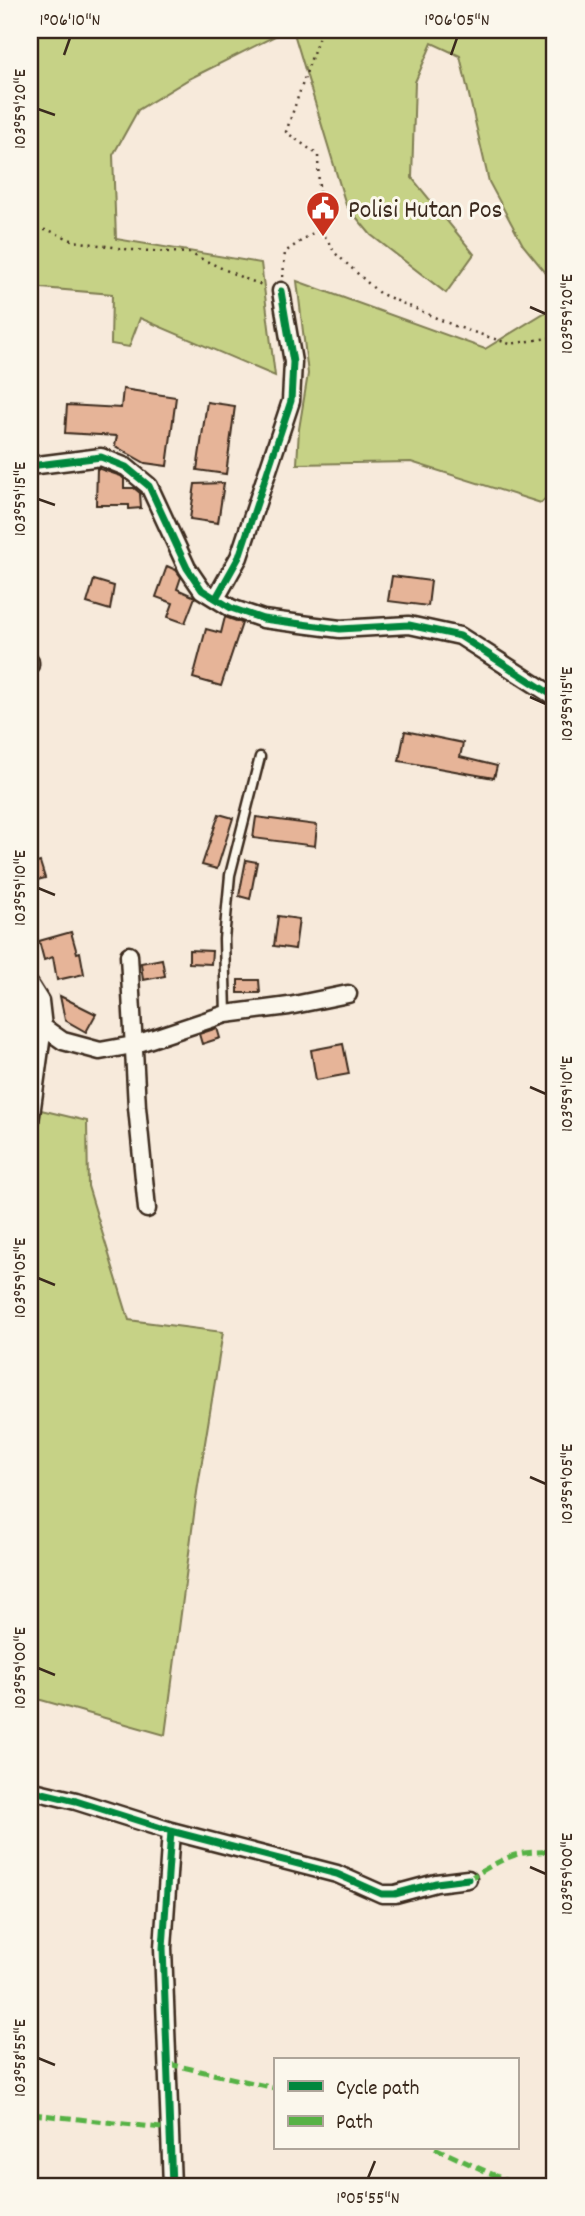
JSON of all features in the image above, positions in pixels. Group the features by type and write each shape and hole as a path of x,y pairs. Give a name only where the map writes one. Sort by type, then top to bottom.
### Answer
{"street":[{"path":"216,598 239,557 291,401 293,362 281,291"},
{"path":"30,466 101,457 126,467 149,485 187,568 202,590 231,608 263,619 340,629 409,625 460,636 555,697"},
{"path":"129,955 133,1045 147,1209"},
{"path":"30,985 40,1001 43,1027 30,1122"},
{"path":"43,1027 63,1041 100,1051 133,1045 226,1014 289,1006 348,994"},
{"path":"30,1790 76,1801 171,1831 337,1874 382,1894 395,1895 436,1882 468,1879"},
{"path":"171,1831 163,1948 172,2186"}],"lane":[{"path":"226,1014 224,939 230,874 260,757"}],"path":[{"path":"321,30 286,132 318,155 320,228 335,253 379,293 455,326 510,344 555,337"},
{"path":"30,230 48,230 74,241 132,250 189,253 243,278 281,291 285,252 320,228"}],"green space":[{"path":"30,30 287,30 189,79 138,110 113,155 116,239 261,263 275,376 140,318 129,347 111,344 112,294 30,287"},
{"path":"293,30 555,30 555,284 523,245 489,182 460,56 432,43 415,82 412,178 474,254 446,293 371,235 346,205"},
{"path":"297,281 485,349 547,311 555,284 555,489 541,503 411,462 297,464 299,429 308,374"},
{"path":"41,1110 87,1121 88,1186 129,1320 223,1332 197,1492 165,1735 30,1699 30,1187"}],"building":[{"path":"123,389 176,397 167,466 145,463 115,446 117,436 65,433 67,405 121,408"},
{"path":"207,402 235,406 226,474 197,470"},
{"path":"97,468 121,476 124,479 124,488 134,488 140,493 141,508 129,509 129,505 96,505"},
{"path":"224,483 218,523 190,519 195,484"},
{"path":"167,566 176,570 181,577 177,589 195,597 185,623 168,617 173,603 156,597"},
{"path":"392,576 431,581 428,606 388,601"},
{"path":"94,580 114,586 110,610 87,603"},
{"path":"225,617 242,623 221,686 193,678 206,629 221,633"},
{"path":"405,731 463,743 460,757 497,766 494,778 399,761"},
{"path":"219,814 233,818 217,869 202,865"},
{"path":"256,817 317,825 315,846 253,838"},
{"path":"246,860 257,862 250,899 239,896"},
{"path":"40,862 45,878 30,882 30,865"},
{"path":"278,916 299,919 295,949 274,946"},
{"path":"71,932 77,953 80,952 84,974 57,980 53,957 44,960 39,941"},
{"path":"189,950 212,951 211,964 189,963"},
{"path":"162,959 165,976 143,980 141,963"},
{"path":"238,980 259,980 260,993 238,993"},
{"path":"60,996 96,1014 86,1032 65,1020"},
{"path":"217,1028 220,1038 202,1044 199,1034"},
{"path":"343,1044 349,1074 316,1080 311,1050"}],"marked path":[{"path":"468,1879 515,1855 555,1849"},
{"path":"169,2064 274,2088"},
{"path":"32,2114 171,2129"},
{"path":"439,2150 518,2186"}],"cycle path":[{"path":"216,598 239,557 291,401 293,362 281,291"},
{"path":"30,466 101,457 126,467 149,486 187,568 202,590 231,608 263,619 340,629 409,625 460,636 555,697"},
{"path":"30,1790 76,1801 171,1831 337,1874 382,1894 395,1894 436,1883 468,1879"},
{"path":"171,1831 163,1948 172,2186"}],"place":[{"name":"Polisi Hutan Pos","path":"323,238"}]}
